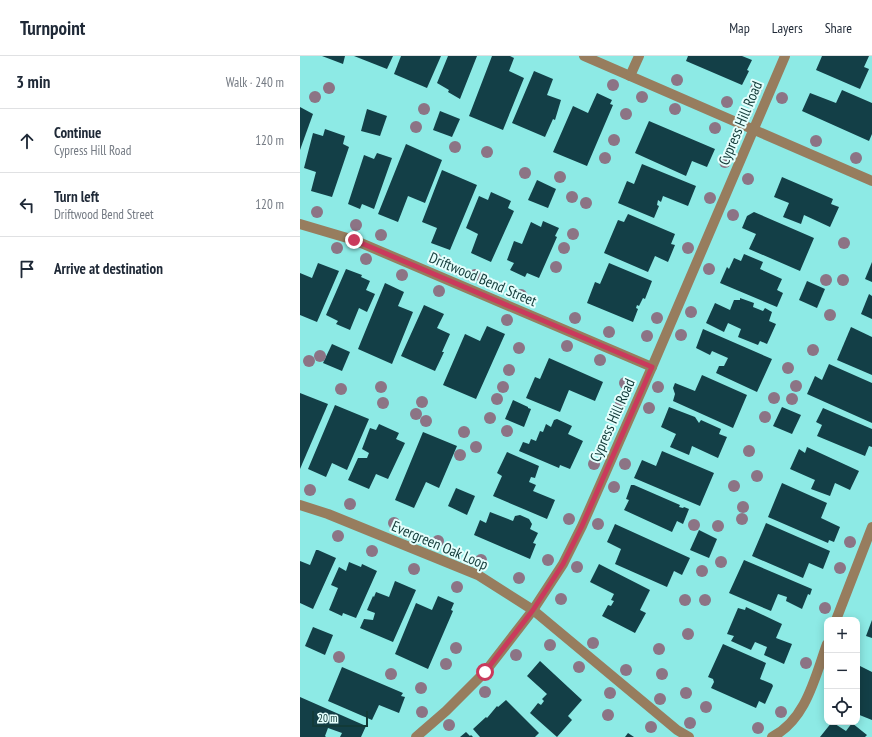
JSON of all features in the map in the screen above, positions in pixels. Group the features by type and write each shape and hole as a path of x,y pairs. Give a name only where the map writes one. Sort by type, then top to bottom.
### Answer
{"street":[{"path":"584,56 872,181"},
{"path":"630,76 639,56"},
{"name":"Cypress Hill Road","path":"416,737 446,711 485,672 533,610 563,564 582,526 652,367 786,56"},
{"name":"Driftwood Bend Street","path":"300,224 354,240 652,367"},
{"name":"Evergreen Oak Loop","path":"300,505 328,514 478,575 533,610 677,730 689,737"},
{"path":"837,617 872,526"},
{"path":"772,737 777,735 794,721 806,701 824,652"}],"building":[{"path":"322,56 345,56 343,64"},
{"path":"354,56 393,56 387,69"},
{"path":"401,56 441,56 427,88 394,74"},
{"path":"448,56 477,56 460,99 437,83"},
{"path":"492,56 510,56 514,58 509,71 524,78 503,130 469,116"},
{"path":"688,56 742,56 752,60 747,70 749,71 742,85 686,61"},
{"path":"822,56 869,56 864,67 869,69 860,89 816,70"},
{"path":"534,71 553,79 547,95 561,100 555,120 553,119 545,137 512,123"},
{"path":"842,90 872,103 872,134 869,141 802,111 810,93 836,103"},
{"path":"597,93 612,100 610,104 613,105 587,166 553,152 573,106 588,113"},
{"path":"300,107 313,114 300,150"},
{"path":"367,109 387,116 380,136 361,131"},
{"path":"440,111 460,119 452,137 433,130"},
{"path":"649,121 715,149 707,167 692,161 686,176 635,153"},
{"path":"325,129 345,136 343,144 349,147 332,197 311,191 316,172 304,168 313,133 323,136"},
{"path":"406,144 442,160 425,203 408,196 398,222 378,214"},
{"path":"377,153 392,158 374,209 362,204 360,209 348,204 364,155 374,159"},
{"path":"642,164 696,186 688,206 663,196 661,202 658,200 657,205 659,206 654,218 618,203 627,181 634,184"},
{"path":"442,170 477,185 450,250 431,243 437,228 422,222"},
{"path":"782,177 833,199 831,204 839,207 830,227 804,215 801,224 783,217 789,203 774,197"},
{"path":"537,180 556,189 548,208 528,200"},
{"path":"491,192 511,201 508,208 514,211 491,262 471,253 478,234 466,228 479,196 488,200"},
{"path":"754,212 814,238 800,271 749,249 756,234 742,228 747,216"},
{"path":"628,214 675,234 671,244 675,245 668,262 655,256 648,272 604,253 618,220 624,222"},
{"path":"543,221 559,228 555,236 557,237 539,278 527,273 525,277 510,270 514,263 507,260 514,241 522,244 531,222 541,227"},
{"path":"744,254 763,262 760,269 782,279 777,290 783,293 777,307 720,283 727,267 729,269 734,258 741,261"},
{"path":"872,262 872,282 865,279"},
{"path":"318,263 339,271 317,322 300,315 300,273 312,278"},
{"path":"609,263 652,281 645,299 643,298 639,306 637,305 636,308 638,309 633,322 587,303 595,282 600,284"},
{"path":"346,269 362,275 361,277 370,281 366,290 375,294 367,312 359,308 350,330 336,324 338,321 326,315"},
{"path":"807,281 825,289 817,308 799,300"},
{"path":"385,283 404,292 398,306 413,312 392,364 358,349"},
{"path":"869,294 872,296 872,319 861,314"},
{"path":"740,298 754,303 753,307 763,311 765,308 772,312 769,321 776,324 767,344 760,341 758,345 738,337 741,329 728,323 724,332 706,323 715,303 730,310 734,300 740,300"},
{"path":"424,305 444,314 437,328 450,334 442,352 444,352 435,371 401,356"},
{"path":"487,326 505,334 476,399 443,385 465,334 480,341"},
{"path":"851,327 872,337 872,375 837,360"},
{"path":"703,329 772,359 757,392 716,373 719,366 724,366 728,358 712,351 710,355 696,348"},
{"path":"332,344 350,352 342,371 323,363"},
{"path":"549,358 603,382 595,401 569,390 560,412 526,398 535,377 540,379"},
{"path":"829,364 872,383 872,423 807,394 815,376 822,380"},
{"path":"702,375 747,395 733,428 673,401 675,394 673,388 675,383 695,391"},
{"path":"300,393 328,404 300,469"},
{"path":"513,400 531,409 524,427 505,419"},
{"path":"335,405 369,419 347,470 332,463 326,477 308,469"},
{"path":"669,407 695,417 699,423 701,420 721,429 719,434 727,437 718,458 692,446 689,455 670,447 676,434 661,427"},
{"path":"782,407 801,415 792,434 773,426"},
{"path":"823,408 872,429 872,447 869,446 865,456 817,436 822,425 816,422"},
{"path":"557,419 572,426 568,434 583,441 570,469 560,465 559,468 519,451 523,442 529,444 531,439 536,441 540,431 543,432 546,424 551,427 554,420"},
{"path":"379,424 399,433 396,439 405,443 388,479 376,474 369,489 348,480 358,458 367,458 369,453 362,449 370,428 376,430"},
{"path":"423,432 457,446 439,488 426,482 414,508 395,500"},
{"path":"807,447 859,471 850,490 835,483 830,496 811,489 815,480 790,469 799,449 805,453"},
{"path":"662,451 714,473 700,506 634,478 642,460 656,466"},
{"path":"507,452 539,466 535,478 531,477 529,482 536,485 533,491 555,500 547,519 493,496 502,476 497,473"},
{"path":"782,483 827,503 821,518 840,527 834,542 829,540 828,543 768,517"},
{"path":"631,485 680,505 679,507 689,509 683,524 677,521 672,532 624,510 629,500 626,499"},
{"path":"456,488 475,496 467,515 448,506"},
{"path":"490,512 513,521 515,516 520,515 529,519 532,524 530,529 538,533 533,543 536,544 530,559 474,535 480,520 486,523"},
{"path":"766,523 830,551 823,569 809,563 803,578 752,556"},
{"path":"615,524 690,558 682,575 674,571 667,587 615,564 621,549 607,542"},
{"path":"699,530 717,539 709,558 690,550"},
{"path":"316,550 336,558 313,609 300,603 300,561 310,565"},
{"path":"744,560 812,589 810,595 808,594 802,609 786,601 787,597 778,594 771,611 729,593"},
{"path":"349,562 361,567 362,564 377,571 356,618 343,613 342,616 329,610 338,588 331,585 339,567 346,571"},
{"path":"599,564 650,590 640,610 646,613 635,633 602,616 608,605 611,606 614,601 611,600 614,594 590,582"},
{"path":"395,581 416,590 393,642 360,628 364,619 373,620 375,613 367,610 373,596 374,597 376,592 389,597"},
{"path":"438,596 454,603 451,610 453,611 428,669 395,654 416,603 432,610"},
{"path":"746,607 782,624 776,638 792,644 784,664 764,655 767,647 755,642 751,650 731,641 734,636 727,634 738,608 745,610"},
{"path":"872,620 872,638 866,636"},
{"path":"313,627 333,635 325,655 305,646"},
{"path":"723,644 766,663 760,679 772,684 773,686 765,704 759,701 756,708 711,688 714,682 713,679 708,677"},
{"path":"540,661 582,700 568,716 572,720 557,737 530,713 538,703 541,705 544,701 542,699 547,694 527,676"},
{"path":"860,666 872,672 872,720 860,715"},
{"path":"342,667 403,693 401,696 405,697 399,713 379,705 372,720 328,701"},
{"path":"300,697 366,726 361,737 340,737 342,733 328,728 326,737 300,737"},
{"path":"506,700 539,733 535,737 480,737 473,729 486,717 487,718 497,706 498,707"},
{"path":"830,725 837,725 846,731 850,725 854,725 867,735 865,737 820,737"},
{"path":"466,732 470,736 471,735 473,737 460,737"},
{"path":"628,733 634,737 625,737"}],"route":[{"path":"354,240 652,367 582,526 563,564 533,610 485,672"}]}
